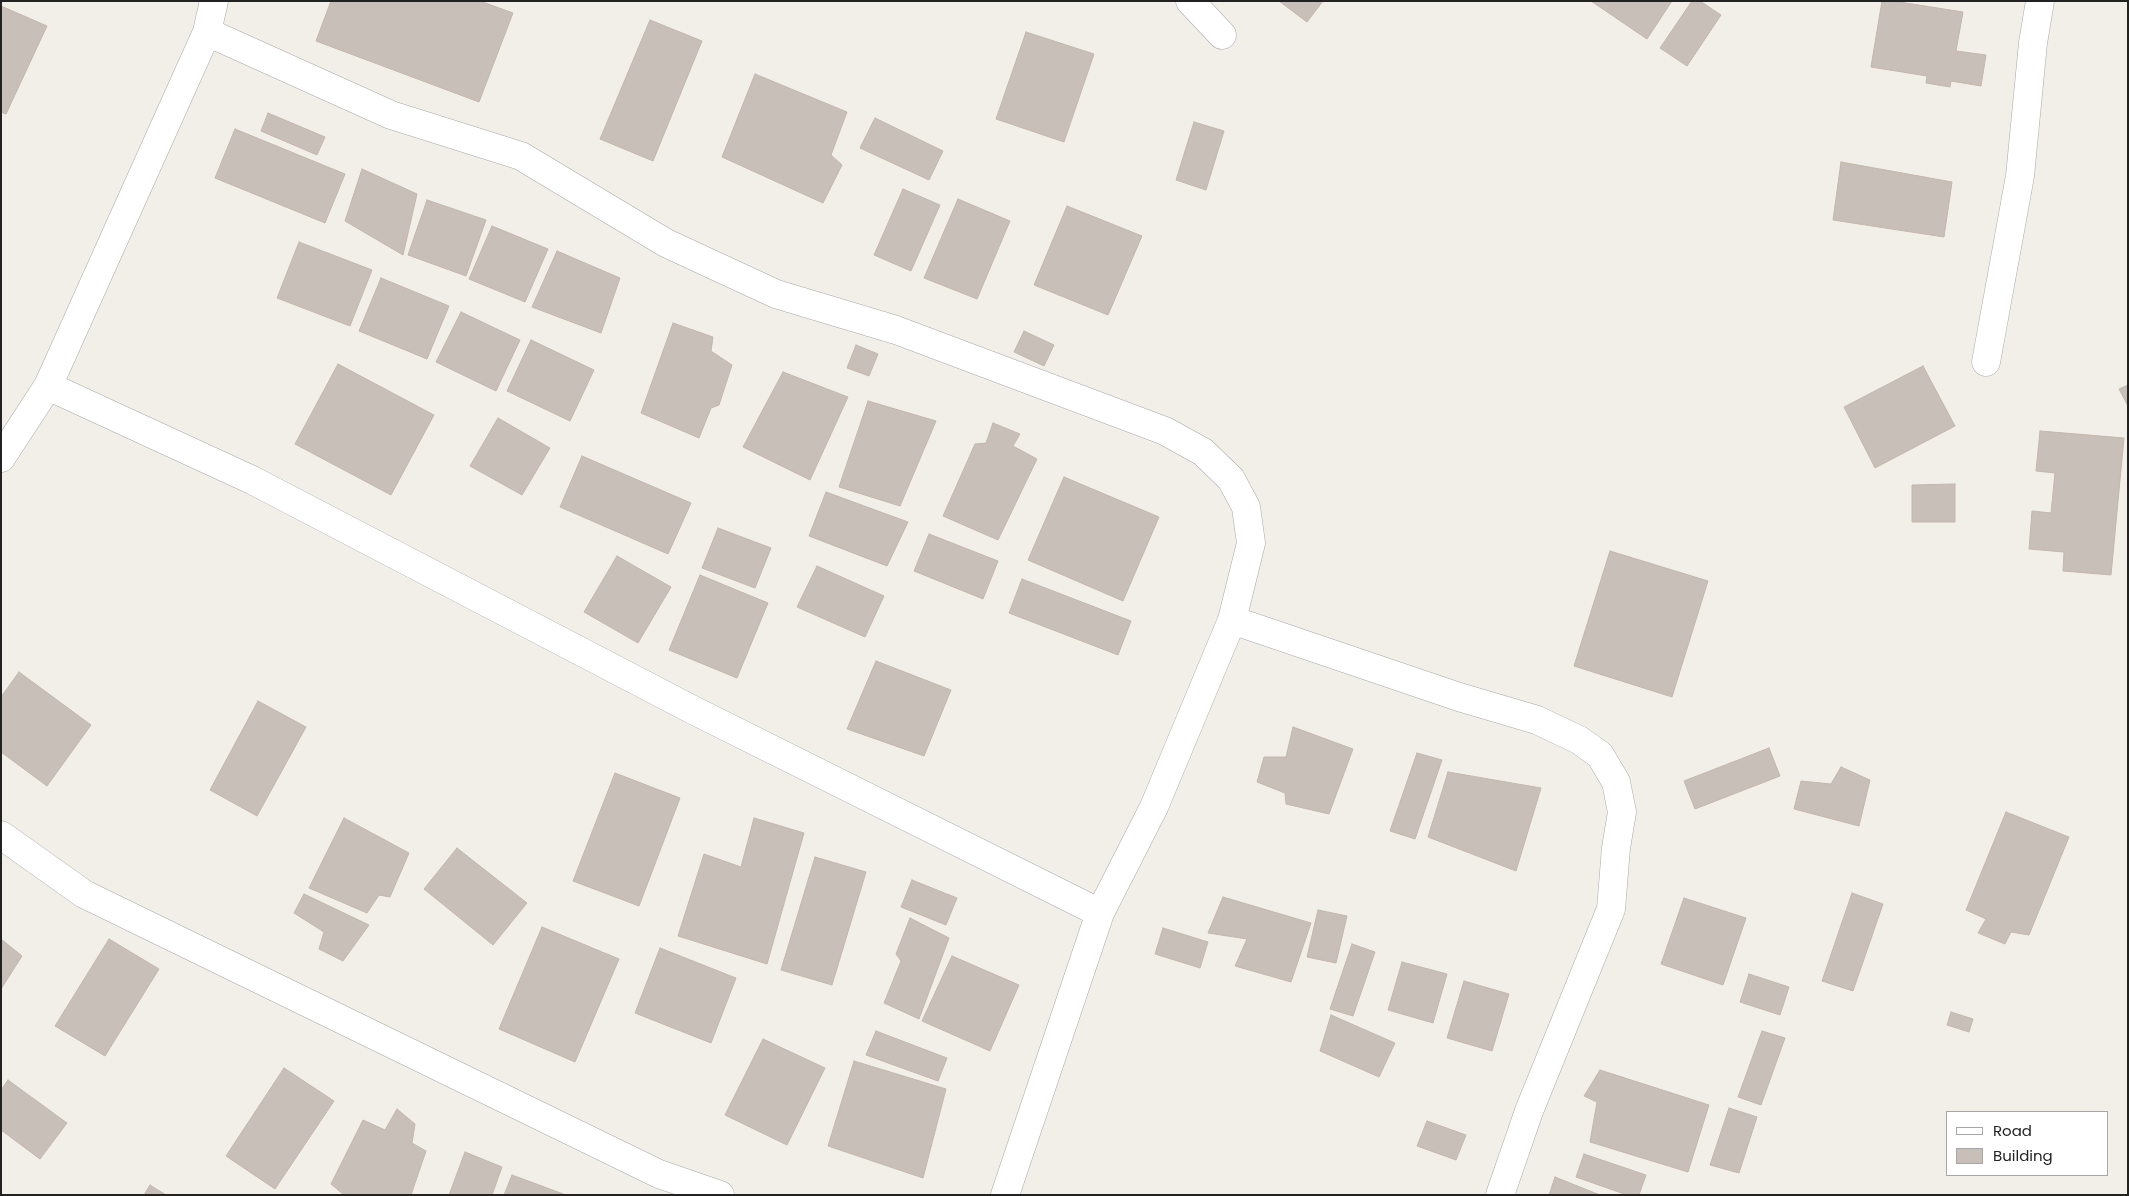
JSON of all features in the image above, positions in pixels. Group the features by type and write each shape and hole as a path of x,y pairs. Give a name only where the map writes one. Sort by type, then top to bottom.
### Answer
{"street":[{"path":"1,458 48,386 207,32 214,1"},
{"path":"1190,1 1222,35"},
{"path":"1986,362 2020,176 2033,43 2040,1"},
{"path":"207,32 391,115 521,156 666,243 776,294 896,330 1165,431 1203,452 1231,479 1246,507 1251,543 1232,620 1154,807 1100,914 1005,1195"},
{"path":"48,386 252,480 693,710 1100,914"},
{"path":"1232,620 1459,697 1537,720 1579,740 1600,756 1616,782 1622,812 1616,848 1611,909 1530,1112 1500,1195"},
{"path":"1,835 84,894 655,1184 720,1195"}],"building":[{"path":"331,1 480,1 513,13 479,102 316,41"},
{"path":"1279,1 1323,1 1307,22"},
{"path":"1591,1 1672,1 1647,39"},
{"path":"1692,1 1700,1 1721,15 1687,66 1660,48"},
{"path":"1882,1 1963,12 1956,51 1986,55 1981,86 1951,81 1950,87 1926,83 1927,76 1871,67"},
{"path":"1,6 47,26 6,114 1,112"},
{"path":"650,20 702,41 653,161 600,139"},
{"path":"1026,32 1094,54 1064,142 996,119"},
{"path":"755,74 847,112 831,155 842,165 823,203 722,157"},
{"path":"268,113 325,137 317,155 261,131"},
{"path":"875,118 943,151 929,180 860,148"},
{"path":"1194,122 1224,131 1206,190 1176,180"},
{"path":"235,129 345,174 325,223 215,178"},
{"path":"1841,162 1952,182 1944,237 1833,220"},
{"path":"362,169 417,194 403,255 345,221"},
{"path":"903,189 940,205 911,271 874,255"},
{"path":"958,199 1010,221 977,299 924,278"},
{"path":"427,200 486,220 466,276 408,255"},
{"path":"1067,206 1142,236 1108,315 1034,285"},
{"path":"492,226 548,249 525,302 469,279"},
{"path":"299,242 372,270 350,326 277,298"},
{"path":"557,251 620,278 601,333 532,307"},
{"path":"381,278 449,306 427,359 359,331"},
{"path":"461,312 520,340 496,391 436,362"},
{"path":"673,323 713,337 711,351 732,365 719,405 711,408 699,438 641,413"},
{"path":"1024,331 1054,345 1044,366 1014,352"},
{"path":"531,340 594,370 570,421 507,391"},
{"path":"856,345 878,354 869,376 847,368"},
{"path":"338,364 434,415 391,495 295,444"},
{"path":"1923,366 1955,426 1875,468 1844,407"},
{"path":"783,372 848,397 810,480 743,447"},
{"path":"2128,385 2128,406 2119,389"},
{"path":"868,401 936,421 900,506 839,487"},
{"path":"498,418 550,448 522,495 470,466"},
{"path":"993,423 1020,434 1013,446 1037,459 998,540 943,516 975,444 986,443"},
{"path":"2040,431 2124,438 2111,575 2063,571 2064,552 2029,549 2032,511 2051,513 2055,473 2036,471"},
{"path":"582,456 691,503 668,554 560,507"},
{"path":"1064,477 1159,517 1123,601 1028,560"},
{"path":"1955,484 1955,522 1912,522 1912,485"},
{"path":"826,492 908,522 887,566 809,536"},
{"path":"718,528 771,548 755,588 702,568"},
{"path":"929,534 998,561 983,599 914,571"},
{"path":"1610,551 1708,581 1672,697 1574,666"},
{"path":"617,556 671,587 638,643 584,612"},
{"path":"817,566 884,596 865,637 797,607"},
{"path":"700,575 768,603 737,678 669,650"},
{"path":"1022,579 1131,621 1118,655 1009,613"},
{"path":"876,661 951,690 924,756 847,729"},
{"path":"19,672 91,725 47,786 1,752 1,697"},
{"path":"258,701 306,727 257,816 210,790"},
{"path":"1293,727 1353,749 1329,814 1286,804 1285,793 1257,782 1264,757 1286,757"},
{"path":"1769,748 1780,776 1695,809 1684,781"},
{"path":"1417,753 1442,760 1415,839 1390,831"},
{"path":"1841,767 1870,780 1859,826 1794,809 1801,781 1831,784"},
{"path":"1448,772 1541,788 1516,871 1428,837"},
{"path":"615,773 680,798 639,906 573,881"},
{"path":"2006,812 2069,837 2029,935 2011,932 2005,944 1978,933 1986,919 1966,910"},
{"path":"344,818 409,853 390,897 379,895 367,913 309,888"},
{"path":"754,818 804,833 767,964 678,936 704,854 741,867"},
{"path":"457,848 527,903 493,945 424,889"},
{"path":"815,857 866,872 832,985 781,970"},
{"path":"912,880 957,898 946,925 901,907"},
{"path":"1852,893 1883,904 1853,991 1822,981"},
{"path":"304,894 369,925 343,961 319,949 324,932 294,913"},
{"path":"1223,897 1311,923 1291,982 1235,966 1247,939 1208,933"},
{"path":"1684,898 1746,918 1723,985 1661,964"},
{"path":"1318,910 1347,916 1336,963 1307,957"},
{"path":"910,918 949,938 919,1019 884,1003 901,961 896,954"},
{"path":"542,927 619,959 575,1062 499,1029"},
{"path":"1163,928 1208,942 1200,968 1155,954"},
{"path":"1,939 22,956 1,989"},
{"path":"109,939 159,969 105,1056 55,1026"},
{"path":"1352,944 1375,952 1353,1016 1330,1009"},
{"path":"660,948 736,978 711,1043 635,1013"},
{"path":"952,956 1019,985 990,1051 922,1021"},
{"path":"1402,962 1447,974 1433,1023 1388,1010"},
{"path":"1749,974 1789,987 1780,1015 1740,1002"},
{"path":"1464,981 1509,994 1492,1051 1447,1038"},
{"path":"1951,1012 1973,1019 1969,1032 1947,1025"},
{"path":"1331,1015 1395,1043 1379,1077 1320,1051"},
{"path":"876,1031 947,1058 938,1081 866,1055"},
{"path":"1762,1031 1785,1038 1761,1105 1738,1097"},
{"path":"763,1039 825,1068 787,1145 725,1115"},
{"path":"854,1061 946,1089 923,1178 828,1146"},
{"path":"284,1068 334,1101 275,1189 226,1156"},
{"path":"1600,1070 1709,1105 1688,1172 1590,1142 1597,1102 1584,1096"},
{"path":"8,1080 67,1123 40,1159 1,1130 1,1090"},
{"path":"1729,1108 1757,1117 1739,1173 1710,1165"},
{"path":"397,1109 415,1124 412,1143 426,1151 411,1195 344,1195 331,1184 363,1120 385,1130"},
{"path":"1427,1121 1466,1135 1456,1160 1417,1146"},
{"path":"465,1152 502,1167 492,1195 449,1195"},
{"path":"1584,1154 1646,1175 1639,1195 1627,1195 1576,1177"},
{"path":"512,1175 566,1195 504,1195"},
{"path":"1555,1177 1600,1195 1549,1195"},
{"path":"150,1185 166,1195 144,1195"}]}
